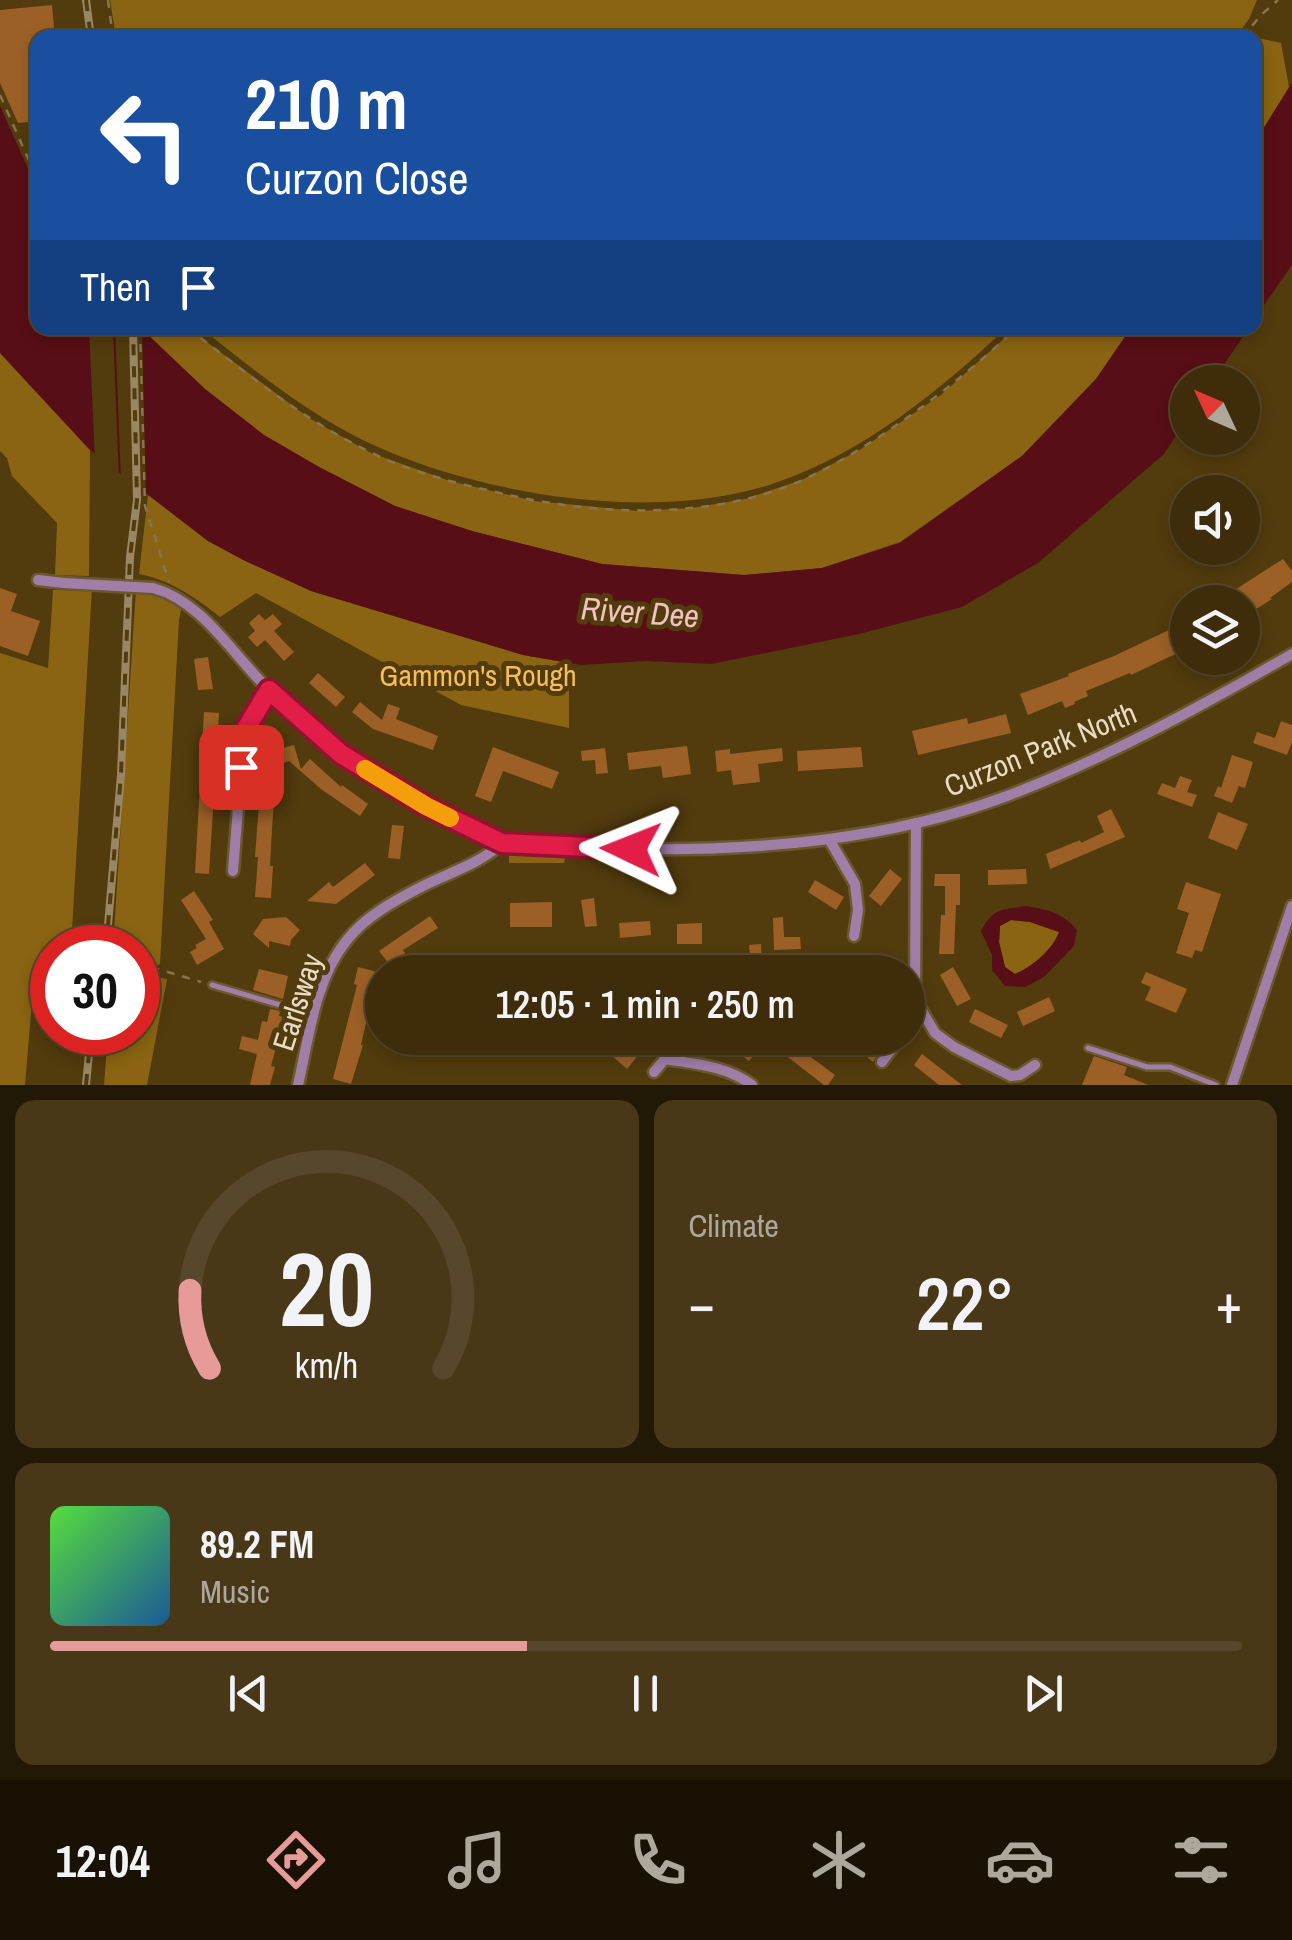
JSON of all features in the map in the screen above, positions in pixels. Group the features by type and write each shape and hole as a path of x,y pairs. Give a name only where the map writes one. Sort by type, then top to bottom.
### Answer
{"street":[{"name":"Curzon Park North","path":"38,580 154,588 172,593 192,607 269,690 341,754 426,806 502,843 698,850 829,839 916,823 1006,796 1106,754 1292,654"},
{"path":"233,871 244,732 269,690"},
{"path":"916,823 916,955"},
{"path":"829,839 855,884 858,910 854,936"},
{"name":"Earlsway","path":"298,1085 331,962 348,938 383,907 488,856 502,843"},
{"path":"1232,1085 1292,906"},
{"path":"925,1015 935,1032 954,1047 1011,1076 1035,1065"},
{"path":"654,1072 666,1055"},
{"path":"882,1062 887,1055"},
{"path":"665,1059 738,1074 752,1085"}],"lane":[{"path":"212,985 314,1014"},
{"path":"1088,1048 1147,1067 1170,1067 1216,1085"}],"path":[{"path":"108,0 112,30"},
{"path":"1249,30 1278,0"},
{"path":"0,95 30,162"},
{"path":"140,335 145,506 172,593"},
{"path":"197,335 309,418 371,453 450,482 534,502 638,511 692,508 745,499 804,479 861,449 941,394 1008,335"},
{"path":"160,970 212,985"}],"green space":[{"path":"110,0 1257,0 1241,30 115,30"},
{"path":"1262,39 1281,43 1289,87 1262,131"},
{"path":"146,335 197,335 309,418 371,453 450,481 534,501 638,511 692,508 745,499 804,479 861,449 941,395 1008,335 1126,335 1096,379 1022,456 900,542 822,568 744,575 602,564 472,531 395,506 264,435 205,389"},
{"path":"210,335 998,335 927,397 839,455 775,483 674,502 562,497 451,474 355,436 275,386"},
{"path":"0,353 90,450 89,576 55,575 57,523 12,476 7,458 0,451"},
{"name":"Gammon's Rough","path":"148,495 208,541 311,591 523,655 569,663 569,728 461,705 256,593 220,617 182,590 139,574"},
{"path":"92,588 72,925 30,925 30,1025 25,1085 0,1085 0,653 48,668 53,590"},
{"path":"136,589 168,592 182,606 160,964 160,925 114,925"},
{"path":"525,847 564,850 564,863 509,863 509,852"},
{"path":"1011,920 1059,932 1041,957 1014,974 1005,967 999,942 1000,926"},
{"path":"160,978 167,979 160,1016"},
{"path":"106,1055 153,1055 147,1085 104,1085"}],"water":[{"path":"1292,83 1292,265 1262,308 1262,131"},
{"name":"River Dee","path":"0,106 30,173 30,335 148,335 205,389 264,435 395,506 472,531 602,564 744,575 822,568 900,543 1022,456 1096,379 1126,335 1244,335 1224,365 1170,365 1170,445 1164,454 1038,563 962,607 859,634 711,664 646,661 581,665 523,655 311,591 208,541 90,450 0,353"},
{"path":"1027,906 1066,920 1077,930 1074,946 1044,977 1025,987 1005,986 992,970 992,955 981,931 995,914","holes":["1011,920 1059,932 1041,957 1015,974 1005,967 1000,926"]}],"pier":[{"path":"89,335 113,335 119,479 95,461"},
{"path":"115,335 142,335 146,500 121,481"}],"building":[{"path":"52,5 54,30 30,30 30,122 18,123 0,83 0,10"},
{"path":"1283,559 1292,571 1292,582 1260,607 1260,585 1242,585"},
{"path":"0,588 17,594 11,611 40,621 28,656 0,646"},
{"path":"259,614 265,620 273,614 282,624 274,631 294,652 284,661 265,640 257,647 248,637 255,631 249,623"},
{"path":"1170,630 1170,657 1086,691 1088,696 1075,704 1065,708 1062,701 1028,715 1020,694"},
{"path":"208,657 213,689 198,690 194,659"},
{"path":"318,673 345,697 336,707 309,683"},
{"path":"360,702 382,720 388,704 400,708 396,719 438,736 433,750 373,729 352,712"},
{"path":"204,712 219,713 209,874 195,873"},
{"path":"1006,714 1011,733 918,755 912,731 967,718 968,724"},
{"path":"1281,721 1292,725 1287,755 1253,743 1257,732 1275,738"},
{"path":"294,745 301,769 310,759 341,787 368,804 360,816 289,761 277,765 271,898 255,897 261,775 269,776 262,753"},
{"path":"687,746 691,774 663,778 661,766 629,770 627,753"},
{"path":"493,747 559,772 552,789 503,771 491,802 475,796"},
{"path":"861,747 863,767 798,771 797,751"},
{"path":"605,748 608,773 596,774 595,760 582,761 581,751"},
{"path":"782,748 783,761 758,764 760,782 733,785 731,770 717,772 715,751 730,749 730,754"},
{"path":"1232,755 1253,762 1245,788 1239,786 1232,803 1214,796 1218,786 1221,788"},
{"path":"1180,776 1192,780 1187,792 1197,795 1192,807 1157,794 1162,783 1175,788"},
{"path":"1111,809 1125,837 1050,869 1046,854 1104,832 1097,816"},
{"path":"1218,812 1248,824 1237,850 1208,838"},
{"path":"392,825 404,826 400,859 388,858"},
{"path":"365,863 375,875 336,904 307,901 329,882 333,887"},
{"path":"890,869 902,879 881,906 869,896"},
{"path":"1026,869 1027,884 988,885 988,870"},
{"path":"935,874 960,874 954,954 939,954 945,886 934,886"},
{"path":"815,880 844,897 836,910 808,892"},
{"path":"1186,882 1221,894 1202,952 1195,950 1192,958 1176,953 1189,913 1177,909"},
{"path":"194,891 213,920 209,922 224,949 197,965 190,952 206,939 181,900"},
{"path":"594,898 597,926 585,927 581,900"},
{"path":"552,902 552,927 510,927 510,903"},
{"path":"430,916 438,928 403,950 402,955 382,955 379,951"},
{"path":"286,917 300,930 290,946 269,941 269,948 253,934 263,919"},
{"path":"783,917 784,937 800,937 801,949 774,950 773,918"},
{"path":"650,921 651,935 620,938 619,923"},
{"path":"702,923 702,944 677,944 677,924"},
{"path":"761,944 761,955 750,955 749,945"},
{"path":"358,967 365,969 363,1045 351,1084 333,1079 357,985 354,984"},
{"path":"953,967 971,999 957,1006 940,975"},
{"path":"259,969 288,976 283,999 253,990"},
{"path":"1146,972 1187,989 1176,1013 1145,1000 1151,987 1141,983"},
{"path":"1049,997 1055,1011 1023,1026 1017,1012"},
{"path":"270,1009 280,1011 279,1016 284,1017 271,1066 275,1067 270,1085 250,1085 257,1054 239,1049 242,1036 258,1040 262,1021 267,1022"},
{"path":"975,1009 1008,1025 1001,1038 969,1022"},
{"path":"611,1055 638,1055 627,1069"},
{"path":"785,1055 808,1055 835,1075 824,1085"},
{"path":"923,1055 962,1085 939,1085 914,1065"},
{"path":"1094,1056 1127,1067 1124,1075 1148,1085 1082,1085"}],"railway":[{"path":"86,0 90,30"},
{"path":"108,925 121,775 130,557 137,500 133,335"},
{"path":"86,1085 89,1055"}],"slow traffic":[{"path":"365,769 450,818"}],"route":[{"path":"241,767 244,732 269,690 341,754 426,806 502,843 631,849"}]}
